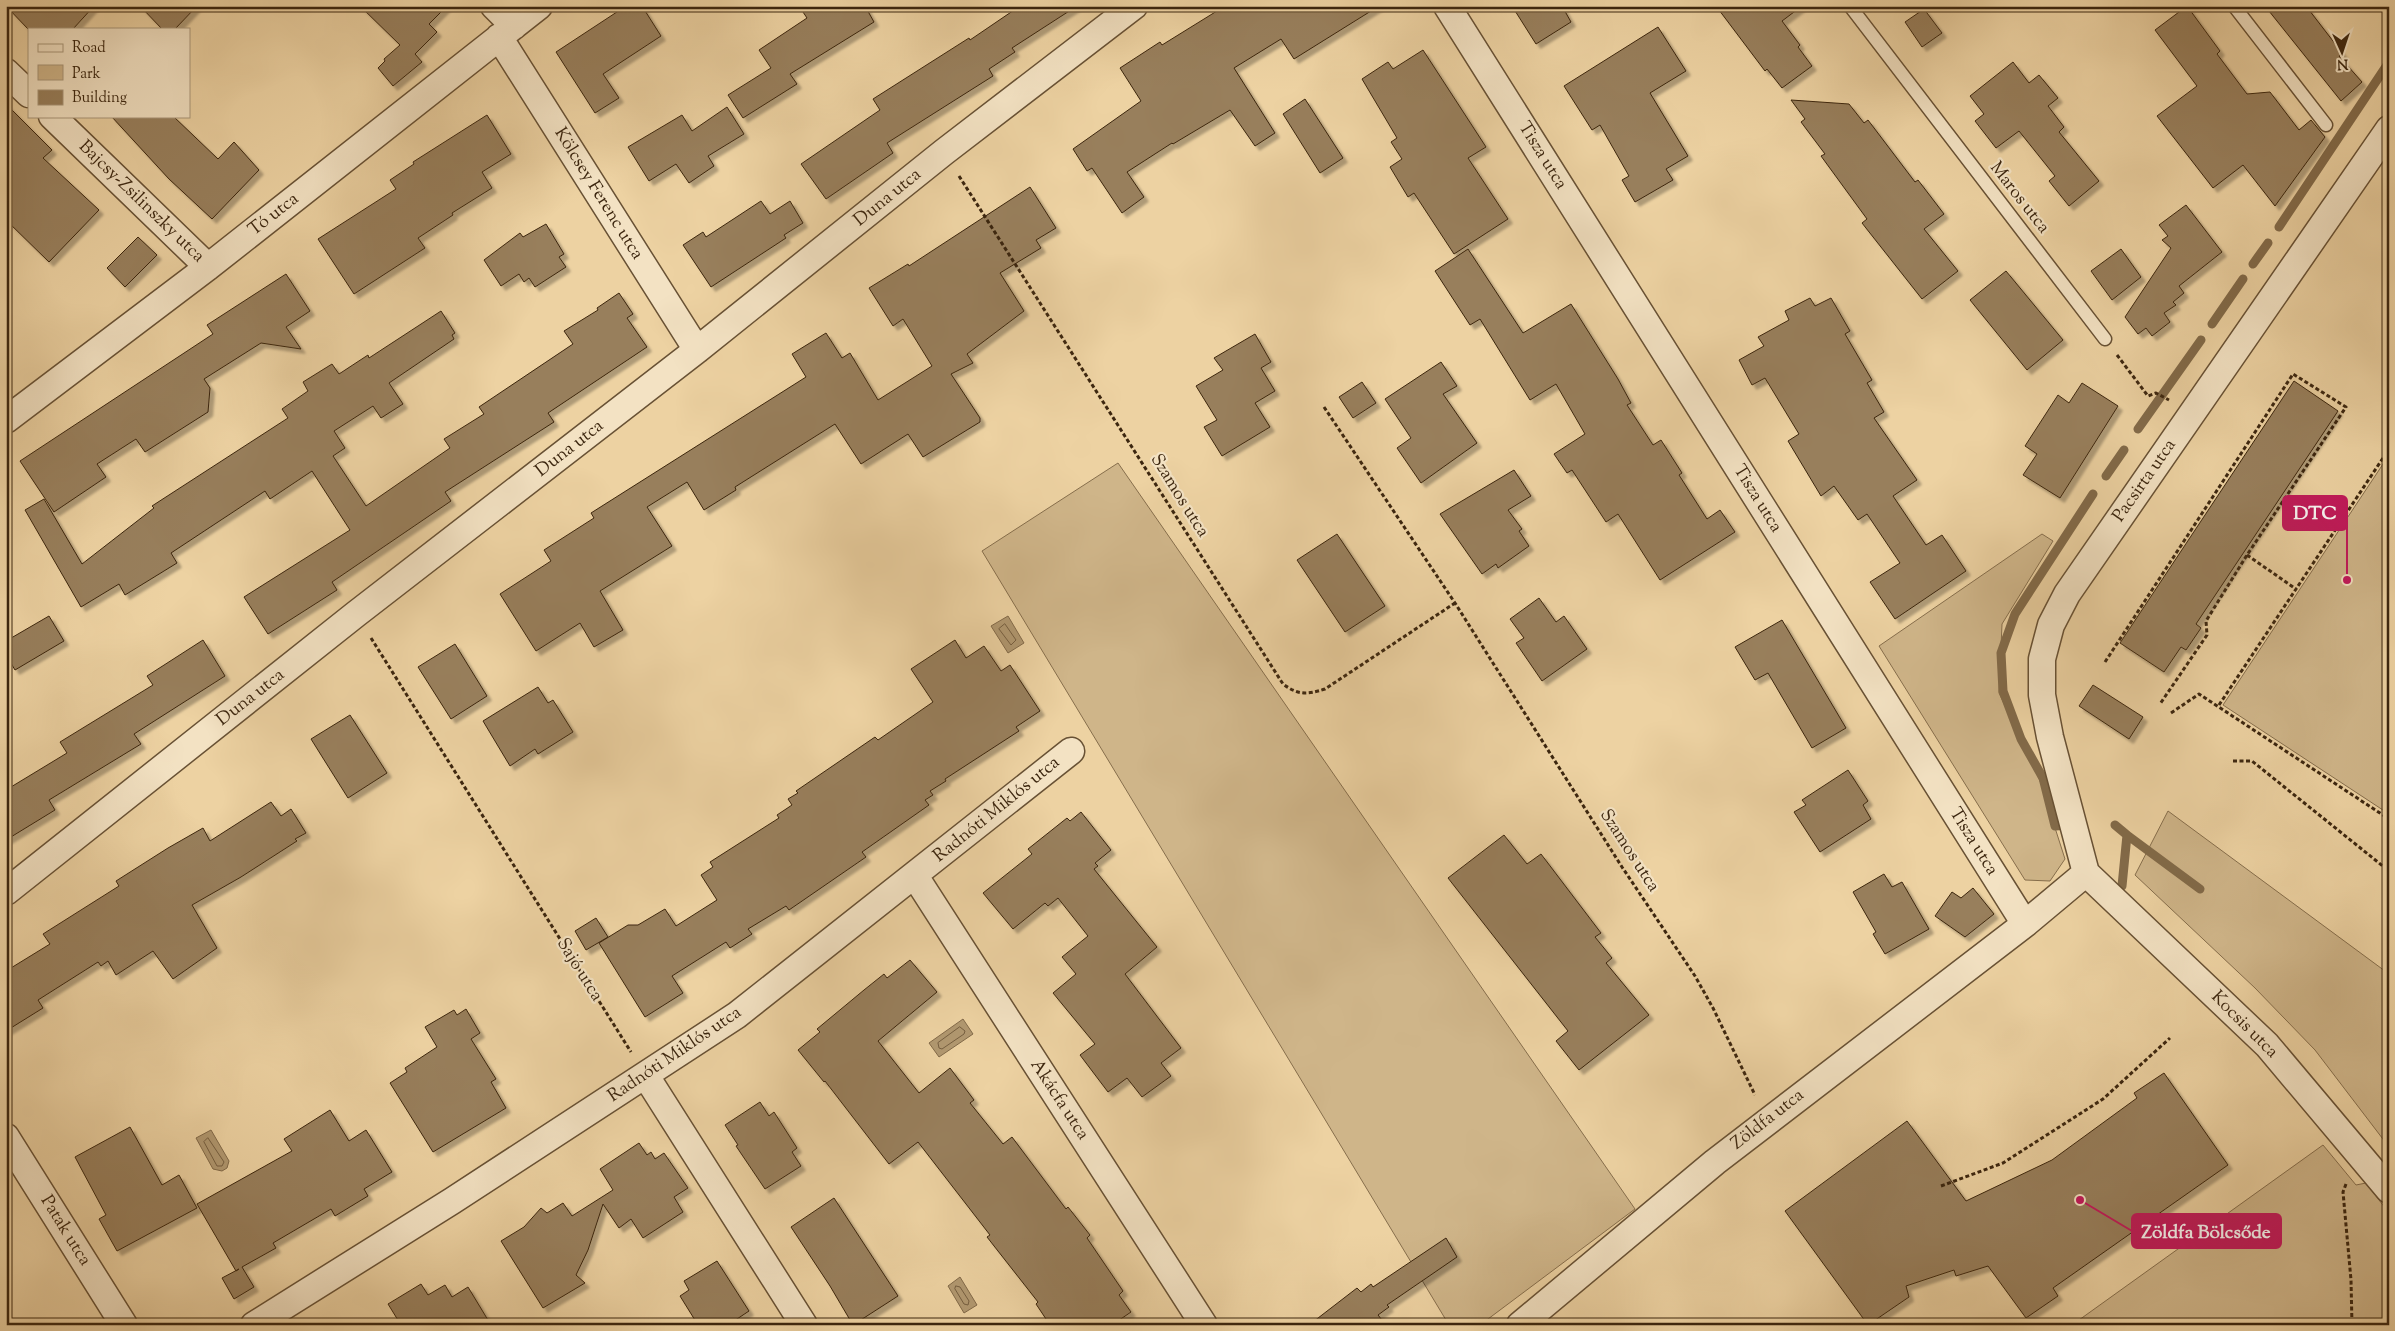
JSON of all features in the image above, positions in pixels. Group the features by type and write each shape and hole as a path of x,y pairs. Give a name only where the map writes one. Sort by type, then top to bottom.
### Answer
{"street":[{"name":"Kölcsey Ferenc utca","path":"494,6 506,32 697,350"},
{"name":"Tó utca","path":"6,420 208,267 539,6"},
{"name":"Duna utca","path":"6,892 356,614 697,350 944,152 1134,6"},
{"name":"Tisza utca","path":"1447,6 2025,924"},
{"path":"6,72 28,93"},
{"name":"Bajcsy-Zsilinszky utca","path":"54,118 208,267"},
{"name":"Pacsirta utca","path":"2086,873 2050,737 2042,695 2042,659 2051,625 2067,594 2389,129"},
{"name":"Radnóti Miklós utca","path":"254,1325 460,1196 738,1015 1071,751"},
{"path":"2025,924 2086,873"},
{"name":"Kocsis utca","path":"2086,873 2267,1045 2389,1190"},
{"name":"Akácfa utca","path":"914,876 1204,1325"},
{"name":"Zöldfa utca","path":"1520,1325 1714,1162 2025,924"},
{"path":"646,1076 804,1325"},
{"name":"Patak utca","path":"6,1138 124,1325"}],"lane":[{"name":"Maros utca","path":"1850,6 2105,339"},
{"path":"2234,6 2326,125"}],"path":[{"name":"Szamos utca","path":"944,152 1283,684 1295,693 1307,695 1324,689 1455,603"},
{"path":"2105,339 2148,396 2156,393 2166,398"},
{"path":"2105,662 2293,374 2346,407 2247,555 2206,621 2207,635 2160,704"},
{"name":"Szamos utca","path":"1324,407 1455,603 1622,867 1695,976 1713,1008 1767,1120"},
{"path":"2219,705 2389,449"},
{"path":"2247,555 2296,589"},
{"name":"Sajó utca","path":"356,614 646,1076"},
{"path":"2171,713 2199,694 2219,705 2389,819"},
{"path":"2233,760 2252,761 2389,871"},
{"path":"1941,1186 2003,1163 2103,1099 2170,1038"},
{"path":"2352,1325 2343,1192 2349,1172 2361,1155"}],"green space":[{"path":"2389,455 2389,814 2223,705"},
{"path":"1118,463 1635,1209 1480,1325 1449,1325 982,551"},
{"path":"2042,534 2053,541 2002,624 1999,693 2040,781 2065,859 2050,881 2025,880 1879,646"},
{"path":"2168,811 2389,974 2389,1147 2315,1050 2255,988 2135,875"},
{"path":"2323,1145 2356,1185 2366,1183 2389,1213 2389,1325 2072,1325"}],"water":[{"path":"1008,616 1024,643 1008,653 991,626"},
{"path":"963,1019 973,1034 939,1057 929,1043"},
{"path":"211,1130 229,1161 227,1168 222,1171 213,1169 196,1138"},
{"path":"960,1277 977,1305 964,1313 948,1286"}],"building":[{"path":"6,6 94,6 74,28 28,29"},
{"path":"140,6 197,6 176,28 161,28"},
{"path":"360,6 447,6 429,24 437,32 415,54 422,62 393,86 378,68 385,61 384,59 400,45"},
{"path":"626,6 642,6 661,36 603,74 619,98 595,113 556,52"},
{"path":"799,6 865,6 874,22 790,74 797,84 743,118 728,95 771,68 759,50 807,18"},
{"path":"1020,6 1077,6 1012,48 1015,52 989,69 993,76 887,143 893,153 826,199 801,164 880,110 873,99 969,38 970,40"},
{"path":"1225,6 1379,6 1294,59 1281,39 1234,68 1275,133 1255,146 1230,110 1172,143 1127,172 1144,197 1122,213 1092,168 1087,171 1073,149 1141,101 1120,68 1160,42 1162,45"},
{"path":"1512,6 1562,6 1571,22 1536,44"},
{"path":"1716,6 1802,6 1782,21 1800,45 1798,47 1812,66 1782,88 1767,69 1765,71"},
{"path":"2187,6 2220,51 2217,54 2247,94 2270,92 2299,130 2311,120 2325,137 2275,206 2243,165 2213,188 2157,116 2197,86 2155,30"},
{"path":"2265,6 2306,6 2343,54 2339,56 2362,82 2341,101"},
{"path":"1924,9 1942,33 1922,47 1905,22"},
{"path":"1658,27 1686,71 1650,93 1688,156 1666,169 1673,180 1635,202 1622,180 1629,176 1600,125 1592,130 1564,86"},
{"path":"1423,50 1486,147 1468,158 1508,219 1454,254 1414,193 1408,197 1390,167 1402,159 1391,142 1397,138 1362,79 1388,62 1393,69"},
{"path":"2013,62 2029,83 2039,75 2058,98 2048,106 2064,127 2059,132 2099,181 2069,206 2049,181 2055,176 2019,131 1996,148 1975,121 1984,114 1970,96"},
{"path":"1305,99 1343,158 1320,173 1283,114"},
{"path":"1791,100 1849,104 1864,123 1868,120 1915,182 1918,180 1944,214 1924,229 1958,271 1922,299 1862,223 1867,219 1821,156 1825,154 1801,122 1805,119"},
{"path":"6,104 52,150 43,158 99,210 49,262 6,220"},
{"path":"727,107 744,134 708,156 714,166 689,183 676,164 649,181 628,147 682,115 692,131"},
{"path":"487,115 511,154 482,172 492,188 452,213 453,215 418,238 425,248 354,294 318,239 396,189 390,180 414,164 413,162"},
{"path":"113,118 175,118 218,159 234,142 259,170 212,219 169,179"},
{"path":"1030,187 1056,228 1036,240 1041,248 1000,273 1024,311 967,354 973,363 951,374 980,418 980,422 923,457 908,434 861,464 835,424 735,487 736,490 704,510 687,482 647,507 672,546 600,591 623,630 594,647 580,623 536,651 500,594 551,561 544,550 594,518 591,513 806,377 792,354 826,333 842,358 850,353 878,400 932,366 903,319 893,326 869,288 908,264 909,266"},
{"path":"761,201 770,214 790,201 803,223 784,235 786,238 711,287 683,245 703,232 706,237"},
{"path":"2186,205 2222,252 2179,286 2184,293 2173,302 2176,305 2164,313 2170,322 2152,336 2146,328 2138,334 2125,317 2171,248 2162,240 2168,236 2159,225"},
{"path":"546,224 564,254 559,257 566,267 535,287 529,278 524,282 519,274 501,286 484,260 520,233 523,237"},
{"path":"138,237 157,255 125,287 107,268"},
{"path":"1468,249 1523,333 1571,304 1618,379 1631,403 1627,405 1653,445 1661,440 1682,473 1679,475 1707,519 1720,510 1735,532 1660,580 1618,514 1606,522 1572,470 1567,473 1554,454 1585,434 1556,384 1530,400 1480,319 1470,325 1435,271"},
{"path":"2121,249 2141,277 2112,300 2091,271"},
{"path":"2006,271 2063,340 2027,370 1970,300"},
{"path":"286,274 310,311 286,327 301,349 261,343 204,379 210,388 208,412 145,452 136,439 97,464 106,477 54,512 20,461 213,334 207,325"},
{"path":"619,293 633,314 627,318 647,347 548,413 554,422 445,492 451,501 332,582 337,590 268,634 244,597 350,530 312,471 270,499 265,491 171,553 177,563 125,595 119,584 81,607 25,510 44,499 82,564 154,508 152,506 288,418 282,409 308,391 303,382 332,364 339,374 368,355 369,358 441,311 455,333 452,335 454,339 389,383 403,404 381,418 373,406 334,431 345,448 333,456 366,506 450,448 444,439 484,414 479,407 573,344 564,331 598,310 597,308"},
{"path":"1810,298 1815,306 1831,298 1850,331 1845,334 1872,380 1867,383 1884,412 1874,418 1917,480 1893,496 1926,545 1942,535 1966,571 1895,619 1870,582 1900,563 1867,514 1858,520 1834,486 1821,496 1788,441 1799,434 1765,378 1752,385 1739,360 1764,346 1758,337 1789,320 1785,311"},
{"path":"1255,334 1271,362 1261,368 1275,391 1255,403 1270,427 1222,456 1204,427 1217,420 1196,386 1223,370 1214,358"},
{"path":"1441,362 1457,386 1443,394 1477,443 1421,483 1397,448 1411,438 1385,399"},
{"path":"2294,381 2338,411 2196,624 2201,628 2186,650 2181,647 2164,672 2120,643"},
{"path":"1362,382 1376,403 1353,418 1339,397"},
{"path":"2082,383 2118,406 2060,498 2023,475 2037,454 2025,446 2058,395 2069,403"},
{"path":"1514,470 1531,496 1508,510 1522,529 1519,531 1529,546 1498,568 1496,564 1482,574 1440,514"},
{"path":"1337,534 1385,606 1345,632 1297,560"},
{"path":"1539,598 1556,622 1564,616 1587,649 1542,681 1516,643 1524,638 1510,619"},
{"path":"49,616 64,641 15,670 6,655 6,641"},
{"path":"1782,620 1846,728 1812,748 1768,673 1755,680 1735,647"},
{"path":"203,640 225,676 134,734 141,744 49,800 55,810 6,840 6,790 67,753 60,742 153,685 147,676"},
{"path":"955,640 966,658 984,646 1001,671 1010,665 1040,711 1016,727 1019,731 945,779 946,781 930,791 933,795 925,800 929,805 862,852 866,857 789,910 786,906 748,929 752,934 730,948 726,942 672,976 683,993 645,1017 599,943 628,925 638,925 665,909 676,926 717,900 701,875 713,867 710,862 779,818 777,815 792,805 788,799 798,793 796,791 875,737 878,740 933,702 911,669"},
{"path":"455,644 487,696 451,719 418,667"},
{"path":"2093,685 2143,717 2129,739 2079,706"},
{"path":"538,687 548,703 553,700 573,732 538,754 535,749 510,766 483,721"},
{"path":"350,715 387,773 348,798 311,739"},
{"path":"1848,770 1868,801 1863,805 1871,819 1820,852 1794,812 1806,805 1802,800"},
{"path":"271,802 281,816 291,809 306,833 295,839 297,841 241,877 192,905 217,948 173,979 153,951 116,975 108,961 101,966 98,962 38,1000 43,1008 6,1031 6,971 50,944 43,934 119,886 116,881 168,848 203,828 210,841"},
{"path":"1081,812 1111,850 1095,863 1098,866 1094,869 1157,947 1125,974 1181,1048 1161,1063 1171,1076 1142,1097 1127,1078 1108,1092 1080,1055 1095,1044 1053,993 1076,974 1062,957 1088,936 1058,898 1048,906 1045,903 1013,929 983,893 1032,854 1028,849 1067,818 1070,821"},
{"path":"1504,835 1527,864 1541,854 1601,933 1595,937 1612,958 1606,963 1649,1015 1579,1070 1556,1041 1568,1031 1448,878"},
{"path":"1884,874 1892,887 1902,882 1929,929 1885,954 1873,934 1876,932 1853,892"},
{"path":"1973,888 1994,914 1965,937 1935,916 1952,892 1961,898"},
{"path":"596,918 608,937 586,950 575,931"},
{"path":"910,960 937,992 878,1041 919,1093 950,1068 974,1100 970,1103 1003,1144 1012,1137 1066,1209 1068,1207 1090,1235 1087,1238 1123,1291 1119,1295 1131,1312 1112,1325 1050,1325 1036,1304 1038,1302 987,1237 990,1235 918,1142 889,1164 825,1081 798,1050 820,1032 817,1029 864,990 884,974 887,978"},
{"path":"466,1009 480,1033 471,1039 496,1079 491,1082 506,1108 433,1152 390,1083 407,1072 405,1068 437,1047 425,1027 454,1010 457,1015"},
{"path":"2164,1073 2228,1165 2053,1288 2058,1296 2026,1318 1988,1266 1956,1276 1954,1270 1906,1286 1909,1297 1868,1325 1785,1211 1907,1121 1966,1201 2052,1160 2137,1098 2134,1093"},
{"path":"760,1102 769,1116 774,1112 797,1148 792,1152 801,1166 765,1189 736,1146 738,1145 725,1125"},
{"path":"330,1110 349,1141 366,1130 392,1172 364,1189 368,1196 335,1216 331,1209 273,1243 276,1248 242,1267 254,1287 234,1299 222,1278 236,1271 197,1204 292,1151 284,1139"},
{"path":"130,1127 162,1185 179,1175 197,1208 117,1251 99,1219 106,1215 75,1157"},
{"path":"639,1143 647,1155 651,1152 655,1159 664,1153 688,1188 674,1197 683,1212 643,1238 631,1219 619,1228 603,1204 588,1250 576,1275 585,1283 543,1308 501,1241 524,1227 541,1208 547,1213 563,1203 572,1216 613,1190 600,1169"},
{"path":"834,1198 898,1296 853,1325 791,1227"},
{"path":"1446,1238 1457,1257 1387,1305 1389,1307 1378,1315 1386,1325 1309,1325 1357,1288 1361,1292 1371,1284 1373,1287"},
{"path":"717,1261 749,1311 728,1325 698,1325 680,1296 689,1290 684,1281"},
{"path":"421,1284 428,1295 445,1285 452,1297 468,1287 491,1325 401,1325 388,1304"}],"waterway":[{"path":"2279,227 2389,62"},
{"path":"2253,264 2268,243"},
{"path":"2212,324 2243,279"},
{"path":"2138,429 2201,340"},
{"path":"2106,476 2124,450"},
{"path":"2071,825 2055,826 2043,778 2021,739 2003,691 2001,653 2015,614 2093,494"},
{"path":"2115,825 2127,835 2122,886"},
{"path":"2127,835 2200,889"}],"place":[{"name":"DTC","path":"2347,580"},
{"name":"Zöldfa Bölcsőde","path":"2080,1200"}]}
